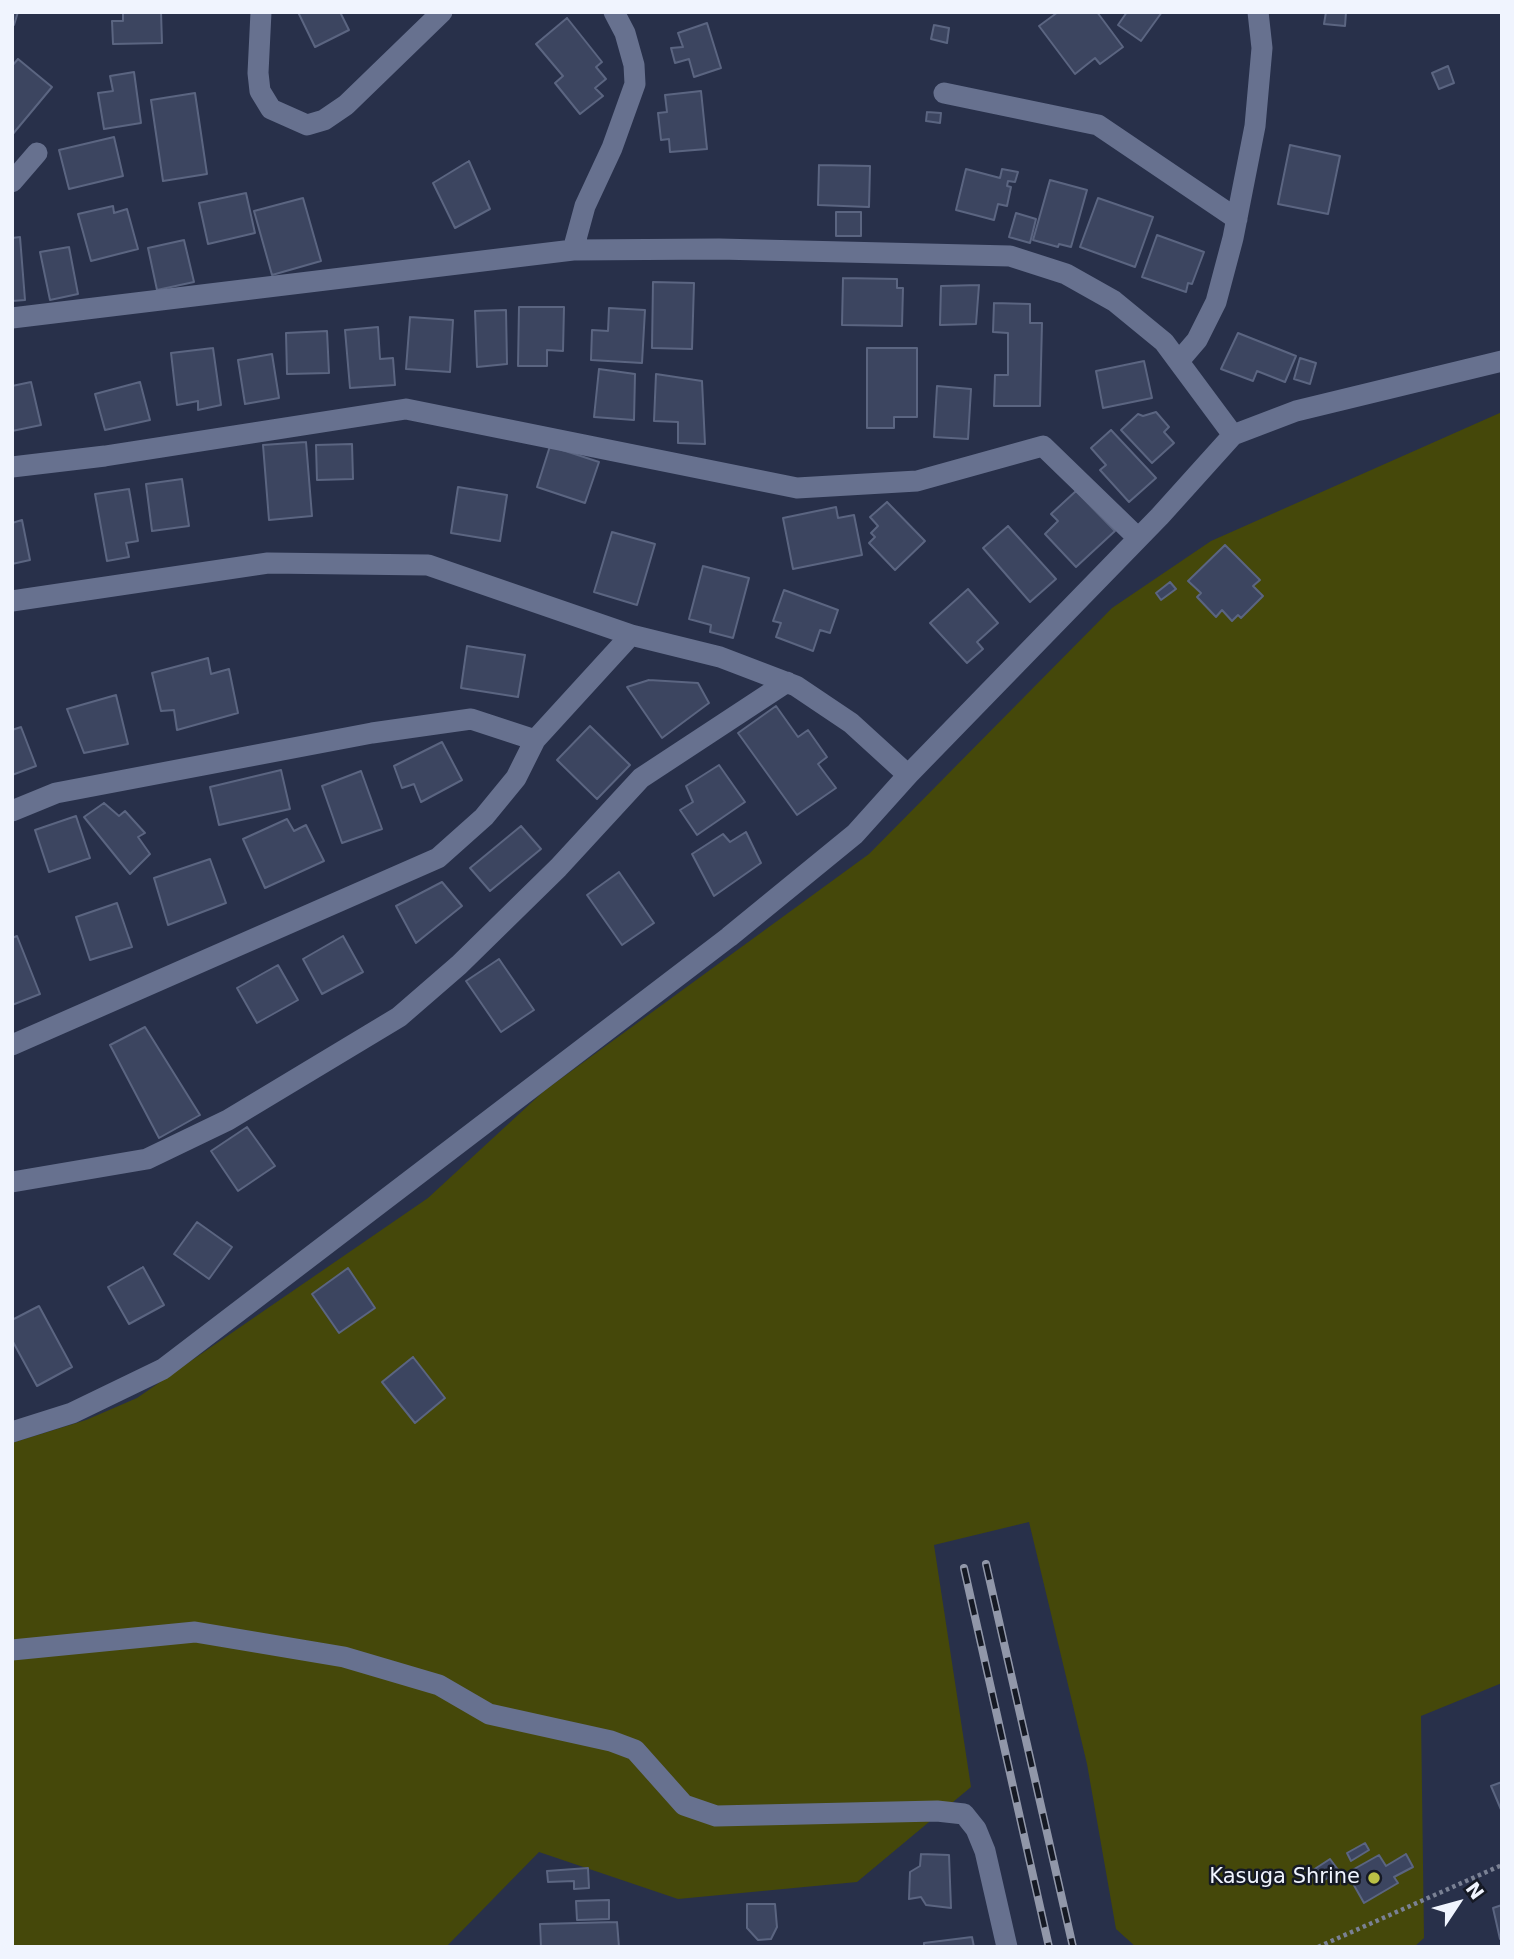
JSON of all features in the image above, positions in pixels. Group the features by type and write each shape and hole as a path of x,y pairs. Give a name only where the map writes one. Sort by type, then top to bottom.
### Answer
{"street":[{"path":"261,12 258,73 260,91 271,109 307,125 324,120 346,104 442,12"},
{"path":"573,250 585,206 612,148 635,84 635,65 625,33 614,12"},
{"path":"1180,361 1197,340 1216,302 1237,219 1255,126 1262,48 1258,12"},
{"path":"944,93 1098,125 1237,219"},
{"path":"12,182 37,153"},
{"path":"12,318 573,250 719,249 1010,256 1066,274 1114,301 1164,342 1233,435"},
{"path":"12,1432 72,1413 163,1369 729,937 855,834 908,775 1138,538 1233,435 1296,411 1502,361"},
{"path":"12,467 105,456 406,408 797,488 917,481 1043,446 1138,538"},
{"path":"12,601 268,563 428,565 631,635 720,657 787,682 851,723 908,775"},
{"path":"12,1045 438,858 484,817 508,788 535,740 631,635"},
{"path":"12,1182 147,1159 228,1119 399,1017 459,965 558,868 641,778 787,682"},
{"path":"12,811 57,793 471,719 535,740"},
{"path":"12,1650 195,1632 344,1657 439,1685 489,1714 611,1741 635,1750 684,1805 716,1816 937,1811 964,1814 976,1829 985,1851 1007,1947"}],"path":[{"path":"1318,1947 1502,1865"}],"shaded area":[{"path":"1502,412 1502,1683 1421,1716 1424,1938 1414,1947 1136,1947 1116,1929 1087,1764 1029,1522 934,1545 971,1787 857,1882 678,1899 539,1852 446,1947 12,1947 12,1443 86,1420 137,1398 428,1198 544,1091 869,854 1112,608 1211,541"}],"building":[{"path":"12,12 18,12 14,25 12,25"},
{"path":"123,12 161,12 162,43 113,44 112,21 123,21"},
{"path":"298,12 340,12 349,30 315,47"},
{"path":"1058,12 1097,12 1123,47 1100,64 1095,58 1075,74 1039,26"},
{"path":"1127,12 1162,12 1141,41 1118,25"},
{"path":"1326,12 1346,12 1345,26 1324,24"},
{"path":"567,18 602,62 596,67 606,79 595,88 603,96 580,114 555,83 563,76 536,44"},
{"path":"707,23 721,68 694,77 689,59 675,63 671,48 683,47 678,33"},
{"path":"934,25 949,28 947,43 931,39"},
{"path":"18,59 52,87 12,135 12,66"},
{"path":"1448,66 1454,83 1439,89 1432,73"},
{"path":"134,72 141,123 104,129 98,93 113,91 110,76"},
{"path":"701,91 707,149 670,152 669,139 661,140 658,113 667,112 665,95"},
{"path":"195,93 207,174 163,181 151,100"},
{"path":"927,112 941,113 940,123 926,121"},
{"path":"114,137 123,176 69,189 59,150"},
{"path":"1290,145 1340,156 1328,214 1278,204"},
{"path":"469,161 490,209 455,228 433,183"},
{"path":"819,165 870,166 869,207 818,205"},
{"path":"966,169 1000,178 1002,169 1018,172 1015,182 1008,181 1007,186 1011,187 1007,206 998,204 994,220 956,210"},
{"path":"1050,180 1087,190 1071,247 1059,244 1058,247 1033,240"},
{"path":"246,193 255,233 208,244 199,203"},
{"path":"303,198 321,261 272,275 254,211"},
{"path":"1098,198 1153,217 1135,267 1080,247"},
{"path":"113,206 114,213 127,209 138,249 91,261 78,214"},
{"path":"836,212 861,212 861,236 836,236"},
{"path":"1016,213 1036,219 1030,243 1009,237"},
{"path":"1157,235 1204,252 1192,284 1188,283 1186,292 1142,277"},
{"path":"20,237 25,300 12,301 12,238"},
{"path":"184,240 194,282 157,290 148,248"},
{"path":"69,247 78,294 50,300 40,252"},
{"path":"843,278 897,279 897,288 903,288 902,326 842,325"},
{"path":"653,282 694,283 692,349 652,348"},
{"path":"979,285 976,324 940,325 941,286"},
{"path":"994,303 1030,304 1030,323 1042,323 1040,406 994,406 995,375 1008,375 1008,333 993,332"},
{"path":"519,307 564,307 563,351 547,350 547,366 518,366"},
{"path":"609,308 645,310 642,363 591,360 592,330 608,331"},
{"path":"506,310 507,364 477,367 475,311"},
{"path":"410,317 453,320 450,372 406,369"},
{"path":"378,327 380,359 393,358 395,385 350,388 345,330"},
{"path":"327,331 329,373 287,374 286,333"},
{"path":"1238,333 1296,356 1285,382 1257,371 1253,381 1221,369"},
{"path":"213,348 221,405 198,410 198,401 177,405 171,353"},
{"path":"867,348 917,348 917,417 894,417 894,428 867,428"},
{"path":"272,354 279,398 245,404 238,360"},
{"path":"1300,358 1316,363 1310,384 1294,379"},
{"path":"1144,361 1152,398 1103,408 1096,371"},
{"path":"599,369 635,374 634,420 594,417"},
{"path":"656,374 702,381 705,444 678,443 678,422 654,421"},
{"path":"31,382 41,425 12,431 12,386"},
{"path":"140,382 150,420 105,430 95,394"},
{"path":"937,386 971,389 968,439 934,437"},
{"path":"1156,412 1169,427 1164,432 1174,443 1152,463 1121,430 1138,414 1143,416"},
{"path":"1111,430 1156,478 1129,502 1100,470 1106,465 1091,448"},
{"path":"306,442 312,516 269,520 263,445"},
{"path":"352,444 353,479 317,480 316,445"},
{"path":"550,446 599,462 585,503 537,487"},
{"path":"182,479 189,526 152,531 146,484"},
{"path":"458,487 507,495 500,541 451,533"},
{"path":"129,489 138,541 126,543 129,557 107,561 95,494"},
{"path":"1076,491 1115,531 1076,567 1045,534 1058,521 1051,514"},
{"path":"887,502 925,541 895,570 869,543 875,537 871,533 878,526 870,517"},
{"path":"836,507 838,518 854,515 862,555 793,569 783,518"},
{"path":"22,520 30,560 12,564 12,523"},
{"path":"1008,526 1056,579 1030,602 983,548"},
{"path":"612,532 655,544 637,605 594,592"},
{"path":"1225,545 1260,580 1253,586 1263,596 1241,618 1238,615 1232,621 1222,610 1216,617 1197,597 1201,593 1188,581"},
{"path":"703,566 749,578 733,638 710,632 711,625 689,619"},
{"path":"1170,582 1176,589 1161,600 1156,593"},
{"path":"968,589 998,623 977,642 983,649 967,663 930,623"},
{"path":"784,590 838,610 830,633 820,630 813,651 776,637 781,623 773,621"},
{"path":"467,646 525,655 518,697 461,688"},
{"path":"208,658 211,674 229,669 238,713 177,730 174,710 161,711 152,673"},
{"path":"649,680 698,683 709,703 662,738 627,687"},
{"path":"116,695 128,744 84,753 67,709"},
{"path":"776,706 798,737 808,730 827,757 818,764 836,788 797,815 738,733"},
{"path":"590,726 630,765 597,799 557,760"},
{"path":"21,727 36,766 12,775 12,730"},
{"path":"442,742 462,780 421,802 414,784 402,788 394,766"},
{"path":"719,765 745,802 697,835 680,810 693,802 686,786"},
{"path":"281,770 290,809 219,825 210,787"},
{"path":"361,771 382,829 342,843 322,786"},
{"path":"104,803 119,816 125,811 145,833 138,837 150,854 130,874 84,817"},
{"path":"76,816 90,858 49,872 35,830"},
{"path":"287,819 294,831 306,825 324,861 265,888 243,839"},
{"path":"521,826 541,849 490,891 470,868"},
{"path":"746,832 761,863 714,896 692,854 723,834 730,842"},
{"path":"210,859 226,903 168,925 154,878"},
{"path":"619,872 654,923 622,945 587,895"},
{"path":"442,882 462,906 416,943 396,906"},
{"path":"117,903 132,947 90,960 76,917"},
{"path":"17,936 40,994 12,1005 12,938"},
{"path":"343,936 363,972 322,994 303,959"},
{"path":"499,959 534,1010 501,1032 466,981"},
{"path":"278,965 298,1000 257,1023 237,988"},
{"path":"145,1027 200,1115 159,1138 110,1045"},
{"path":"247,1127 275,1166 238,1191 211,1151"},
{"path":"197,1222 232,1247 209,1279 174,1254"},
{"path":"143,1267 164,1305 129,1324 108,1287"},
{"path":"348,1268 375,1308 339,1333 312,1294"},
{"path":"39,1306 72,1367 37,1386 12,1340 12,1320"},
{"path":"413,1357 445,1398 415,1423 382,1382"},
{"path":"1502,1782 1502,1812 1491,1786"},
{"path":"1365,1843 1369,1850 1351,1861 1347,1853"},
{"path":"921,1854 949,1855 951,1908 926,1905 921,1897 909,1899 910,1872 920,1866"},
{"path":"1406,1854 1413,1867 1394,1877 1398,1883 1364,1903 1347,1873 1379,1855 1386,1866"},
{"path":"1330,1859 1339,1871 1318,1884 1310,1872"},
{"path":"588,1868 589,1888 574,1889 574,1881 548,1882 547,1871"},
{"path":"609,1900 609,1919 577,1920 576,1901"},
{"path":"747,1904 775,1904 777,1927 771,1939 758,1940 747,1928"},
{"path":"1502,1905 1502,1939 1500,1939 1493,1908"},
{"path":"617,1922 619,1947 541,1947 540,1924"},
{"path":"972,1937 974,1947 924,1947 924,1943"}],"railway":[{"path":"986,1564 1073,1947"},
{"path":"964,1568 1049,1947"}],"place":[{"name":"Kasuga Shrine","path":"1374,1878"}]}
